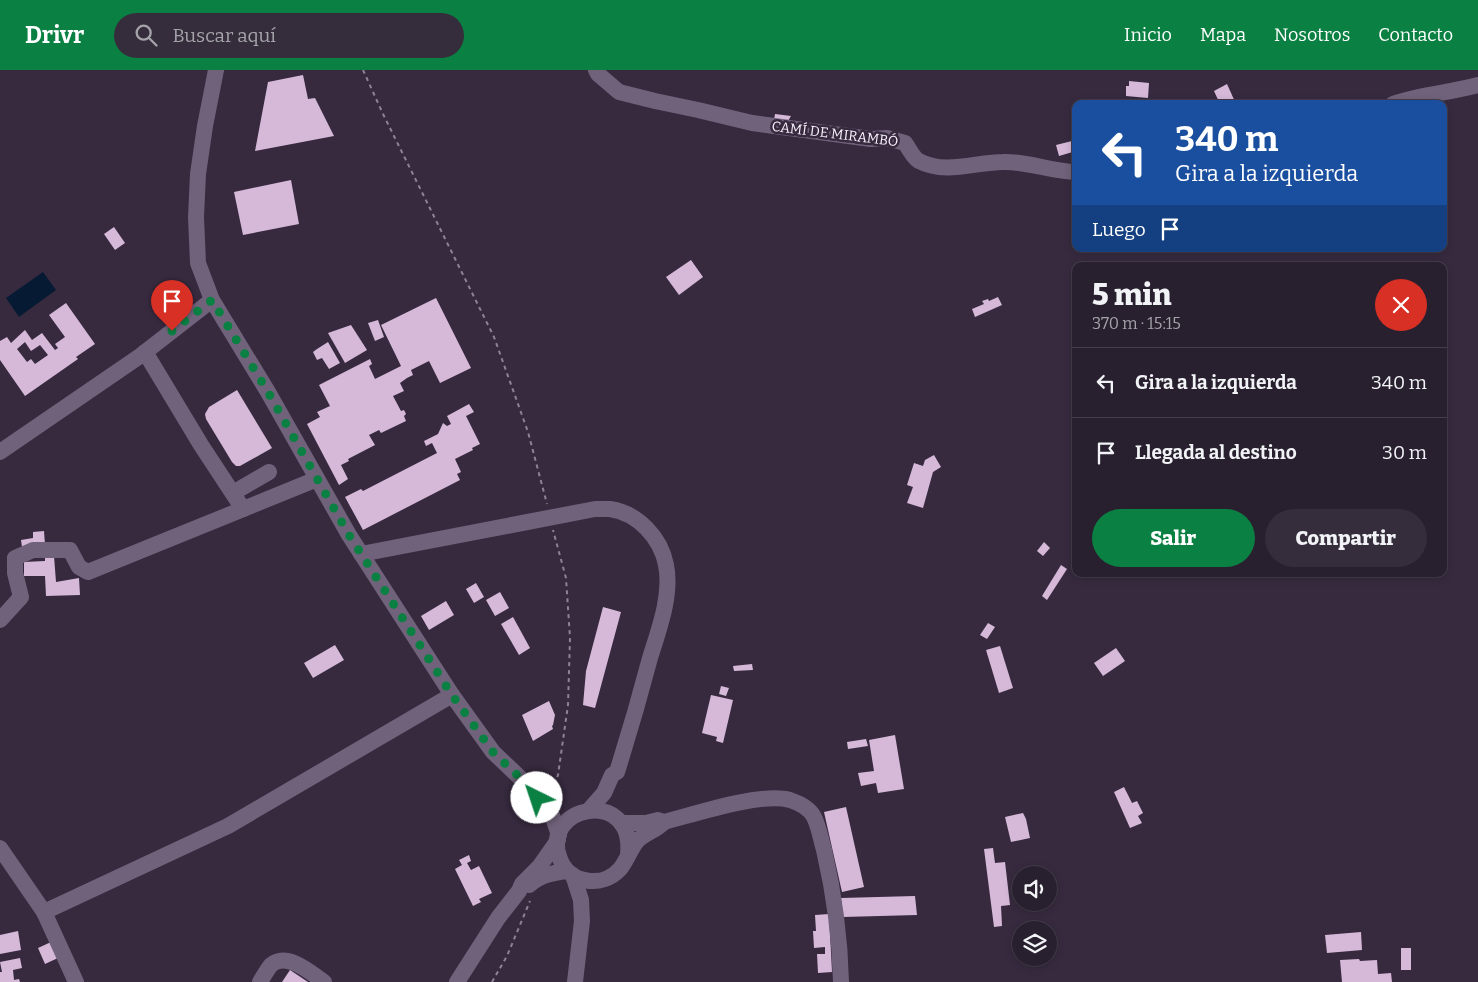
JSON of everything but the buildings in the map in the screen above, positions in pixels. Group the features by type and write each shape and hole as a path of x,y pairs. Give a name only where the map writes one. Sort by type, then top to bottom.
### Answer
{"street":[{"path":"216,70 198,174 196,217 198,263 212,300 268,392 361,554 452,695 493,752 542,795 559,805 583,812 601,811 619,821 646,823 658,820 664,822"},
{"name":"CAMÍ DE MIRAMBÓ","path":"596,70 598,74 619,92 655,101 752,123 871,139 886,138 905,142 917,160 938,167 966,167 1004,162 1072,172"},
{"path":"1403,100 1478,85"},
{"path":"0,452 145,352 212,300"},
{"path":"145,352 244,509"},
{"path":"233,493 269,472"},
{"path":"0,620 21,597 15,573 15,558 33,550 70,550 79,566 88,572 317,479"},
{"path":"361,554 595,509 610,509 633,517 643,524 659,545 666,564 667,588 663,612 638,704 616,772 612,775 604,793 583,812 566,822 539,867 522,884 526,893"},
{"path":"44,912 228,826 452,695"},
{"path":"616,772 618,776 614,798 619,821 628,838 628,854"},
{"path":"542,795 537,798 550,812 558,837 557,848 559,856 562,864 570,873 581,900 582,921 576,982"},
{"path":"582,921 599,887 620,869 628,854 643,836 658,828 664,822 764,799 791,800 808,809 815,818 830,876 837,918 841,982"},
{"path":"0,848 44,912 76,982"},
{"path":"458,982 498,918 526,893 526,888 542,876 553,873 570,873 586,881 607,879"},
{"path":"260,982 272,964 292,961 324,982"}],"path":[{"path":"363,70 494,337 528,432 547,505"},
{"path":"542,795 558,775 568,705 570,638 566,578 552,523"},
{"path":"492,982 508,956 526,893"}],"water":[{"path":"43,272 56,290 19,317 6,298"}],"route":[{"path":"172,331 212,300 268,392 349,535 452,695 493,752 535,792 537,798"}]}
